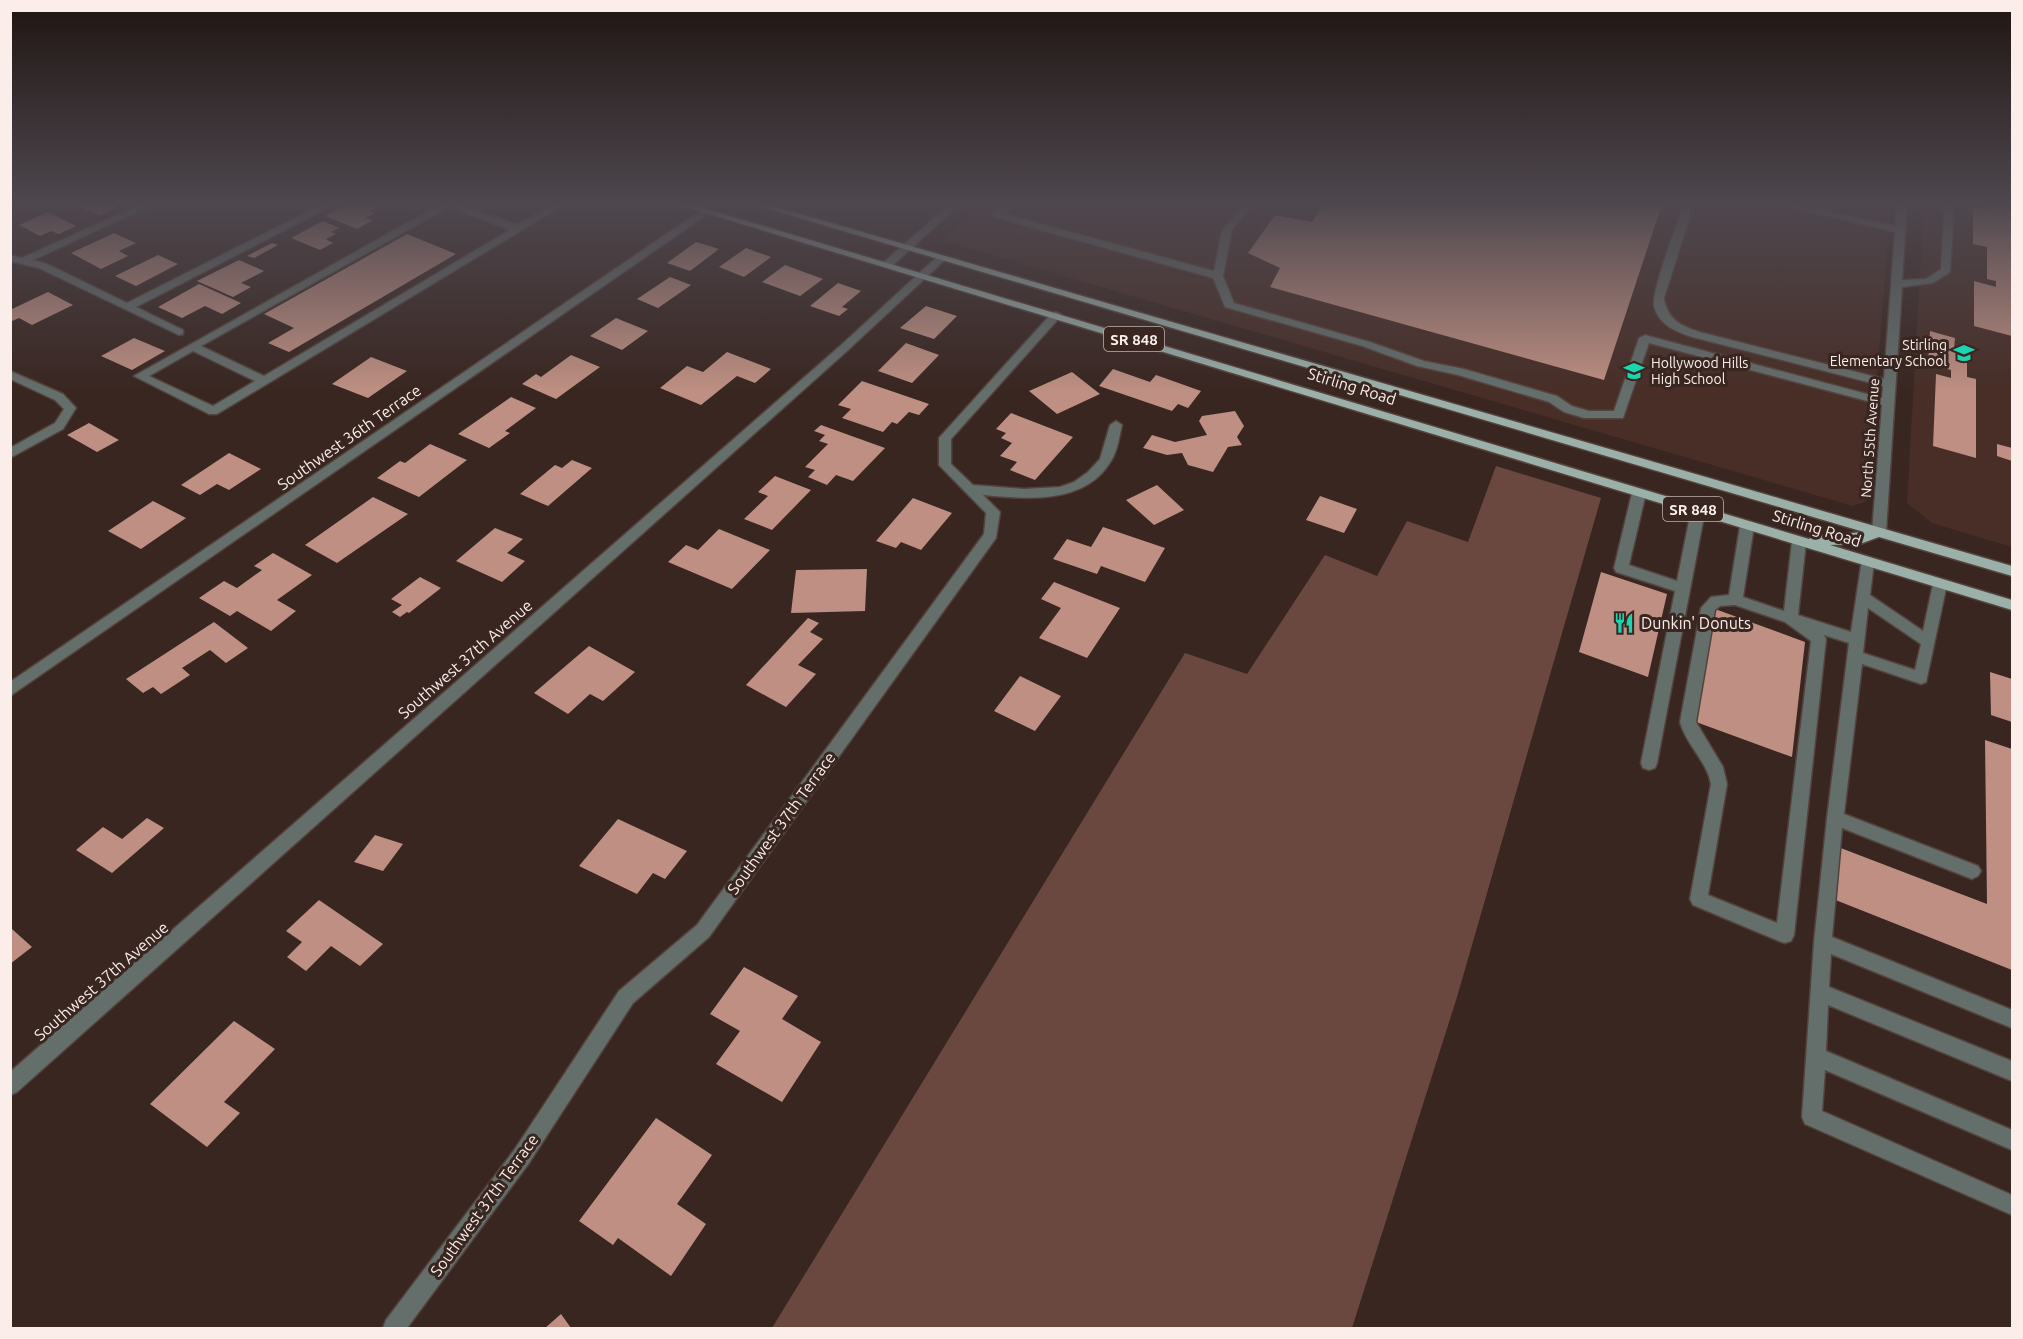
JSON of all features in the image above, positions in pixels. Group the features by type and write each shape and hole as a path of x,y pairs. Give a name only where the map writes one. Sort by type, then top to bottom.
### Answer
{"main road":[{"name":"Stirling Road","path":"896,266 2013,605"},
{"name":"Stirling Road","path":"971,266 2013,572"},
{"path":"1799,542 1860,539 1879,532"}],"street":[{"path":"44,266 179,332"},
{"path":"127,307 207,266"},
{"path":"337,266 140,376 213,411 454,266"},
{"name":"Southwest 36th Terrace","path":"10,690 626,266"},
{"name":"Southwest 37th Avenue","path":"10,1085 933,266"},
{"path":"1184,266 1218,276"},
{"path":"1220,266 1218,276 1229,305 1366,344 1421,364 1460,372 1553,399 1568,410 1588,416 1620,416 1645,338 1888,403"},
{"path":"1669,266 1659,298 1659,310 1667,321 1695,334 1889,384"},
{"name":"North 55th Avenue","path":"1879,532 1897,266"},
{"path":"1896,283 1923,283 1937,278 1946,270 1946,266"},
{"name":"Southwest 37th Terrace","path":"394,1329 522,1156 626,997 703,931 991,535 993,512 945,465 945,438 1056,315"},
{"path":"193,347 264,380"},
{"path":"10,374 59,397 70,408 59,426 10,454"},
{"path":"970,489 1039,496 1083,482 1105,461 1116,425"},
{"path":"1639,493 1621,568 1683,588"},
{"path":"1649,764 1698,510"},
{"path":"1735,600 1747,526"},
{"path":"1790,618 1799,542"},
{"path":"1867,562 1835,818 1823,942 1812,1117 2013,1205"},
{"path":"1855,656 1921,678 1940,584"},
{"path":"1864,598 1929,642"},
{"path":"1790,618 1819,639 1785,934 1699,899 1719,784 1717,772 1690,730 1688,722 1708,609 1716,601 1735,600 1790,618 1857,640"},
{"path":"1835,818 1972,871"},
{"path":"1823,942 2013,1019"},
{"path":"1820,992 2013,1071"},
{"path":"1816,1057 2013,1140"}],"shaded area":[{"name":"Hollywood Hills High School","path":"1031,266 1886,266 1867,501 1853,506"},
{"name":"Stirling Elementary School","path":"1920,266 2012,266 2012,547 1932,523 1907,503"},
{"path":"1496,466 1601,498 1457,997 1352,1328 772,1328 1185,653 1247,674 1325,555 1377,576 1407,521 1468,542"}],"building":[{"path":"134,266 173,266 136,286 115,276"},
{"path":"226,266 254,266 264,271 241,283 251,287 233,297 197,281"},
{"path":"349,266 435,266 289,352 268,343 294,328 264,314"},
{"path":"677,266 696,266 690,271"},
{"path":"720,266 758,266 744,277"},
{"path":"783,266 789,266 823,279 800,296 762,282"},
{"path":"1277,266 1641,266 1604,380 1270,287 1280,268"},
{"path":"1987,266 2012,266 2012,336 1974,326 1974,281 1996,287 1996,281 1987,279"},
{"path":"670,277 691,285 658,308 637,299"},
{"path":"838,283 861,291 842,307 848,309 839,316 810,306"},
{"path":"199,284 241,303 222,314 205,306 182,318 158,307"},
{"path":"48,292 73,305 32,325 19,318 10,322 10,310"},
{"path":"926,306 957,316 934,339 900,328"},
{"path":"616,318 648,331 622,350 590,336"},
{"path":"1930,331 1955,338 1954,349 1967,352 1967,377 1976,379 1976,458 1933,446 1936,374 1951,378 1951,370 1928,364"},
{"path":"134,338 165,351 132,370 101,356"},
{"path":"906,343 939,355 912,383 878,371"},
{"path":"727,352 771,369 755,383 737,376 701,405 660,388 687,366 703,372"},
{"path":"571,355 600,367 556,399 522,384 536,374 541,377"},
{"path":"371,357 407,371 368,398 332,384"},
{"path":"1113,369 1150,382 1156,375 1201,391 1188,408 1178,404 1172,411 1099,386"},
{"path":"1072,372 1100,394 1057,414 1029,391"},
{"path":"862,381 929,404 919,415 909,412 897,424 892,422 883,432 842,418 851,409 838,405"},
{"path":"511,397 536,408 505,431 510,433 489,448 458,434"},
{"path":"1235,411 1244,426 1237,437 1242,445 1228,447 1213,472 1188,465 1182,453 1167,455 1143,448 1152,435 1175,442 1207,435 1199,421 1202,416"},
{"path":"1011,413 1073,437 1035,480 1010,470 1017,462 1000,456 1012,443 1001,438 1006,433 996,429"},
{"path":"89,423 119,440 97,452 67,435"},
{"path":"821,425 885,448 853,481 836,475 827,485 808,477 815,470 805,467 828,444 819,441 825,435 814,431"},
{"path":"430,444 467,460 419,497 377,478 400,461 405,463"},
{"path":"1997,444 2012,448 2012,461 1997,456"},
{"path":"229,453 261,469 229,490 217,484 200,495 181,485"},
{"path":"572,460 592,468 548,506 520,494 555,465 562,468"},
{"path":"775,476 811,490 772,530 744,519 768,496 758,492"},
{"path":"1157,485 1184,510 1154,525 1126,500"},
{"path":"1320,496 1357,509 1344,533 1306,520"},
{"path":"373,497 408,514 337,563 305,545"},
{"path":"913,498 952,513 921,550 901,542 896,548 876,541"},
{"path":"153,501 186,518 141,549 108,531"},
{"path":"1103,527 1165,548 1145,582 1101,566 1097,574 1053,559 1067,539 1091,547"},
{"path":"495,528 523,539 507,553 525,561 502,582 456,561"},
{"path":"719,529 770,550 732,589 668,562 686,545 698,550"},
{"path":"273,553 312,575 277,600 296,611 271,631 237,611 230,616 199,598 224,581 237,588 262,570 254,566"},
{"path":"867,569 865,611 791,613 796,570"},
{"name":"Dunkin' Donuts","path":"1601,572 1667,594 1648,677 1579,652"},
{"path":"420,577 441,588 409,613 400,617 392,612 402,605 391,599"},
{"path":"1054,582 1120,608 1087,658 1039,638 1061,608 1041,599"},
{"path":"1715,609 1805,642 1792,757 1696,722"},
{"path":"808,618 819,623 810,632 823,639 798,665 816,674 786,707 746,685"},
{"path":"214,622 248,648 226,663 210,650 182,668 190,675 161,694 153,687 143,693 126,679"},
{"path":"589,646 635,672 603,701 590,694 568,714 534,693"},
{"path":"1990,672 2012,679 2012,722 1991,715"},
{"path":"1020,676 1061,696 1035,731 994,711"},
{"path":"1985,740 2012,749 2012,970 1833,899 1838,847 1987,904"},
{"path":"147,818 164,828 112,873 76,850 103,827 122,839"},
{"path":"618,819 687,851 665,879 653,873 637,894 579,866"},
{"path":"375,835 403,844 383,871 354,862"},
{"path":"319,900 383,944 360,966 331,946 306,971 287,957 302,942 286,931"},
{"path":"12,929 32,947 10,964 10,930"},
{"path":"744,967 798,996 782,1019 821,1042 782,1102 716,1064 740,1031 710,1014"},
{"path":"234,1021 275,1049 224,1102 240,1113 207,1147 150,1104"},
{"path":"656,1118 712,1155 677,1204 706,1224 671,1276 618,1238 613,1245 579,1221"},
{"path":"561,1314 571,1328 545,1328"}],"place":[{"name":"Stirling Elementary School","path":"1964,353"},
{"name":"Hollywood Hills High School","path":"1634,371"},
{"name":"Dunkin' Donuts","path":"1624,623"}]}
